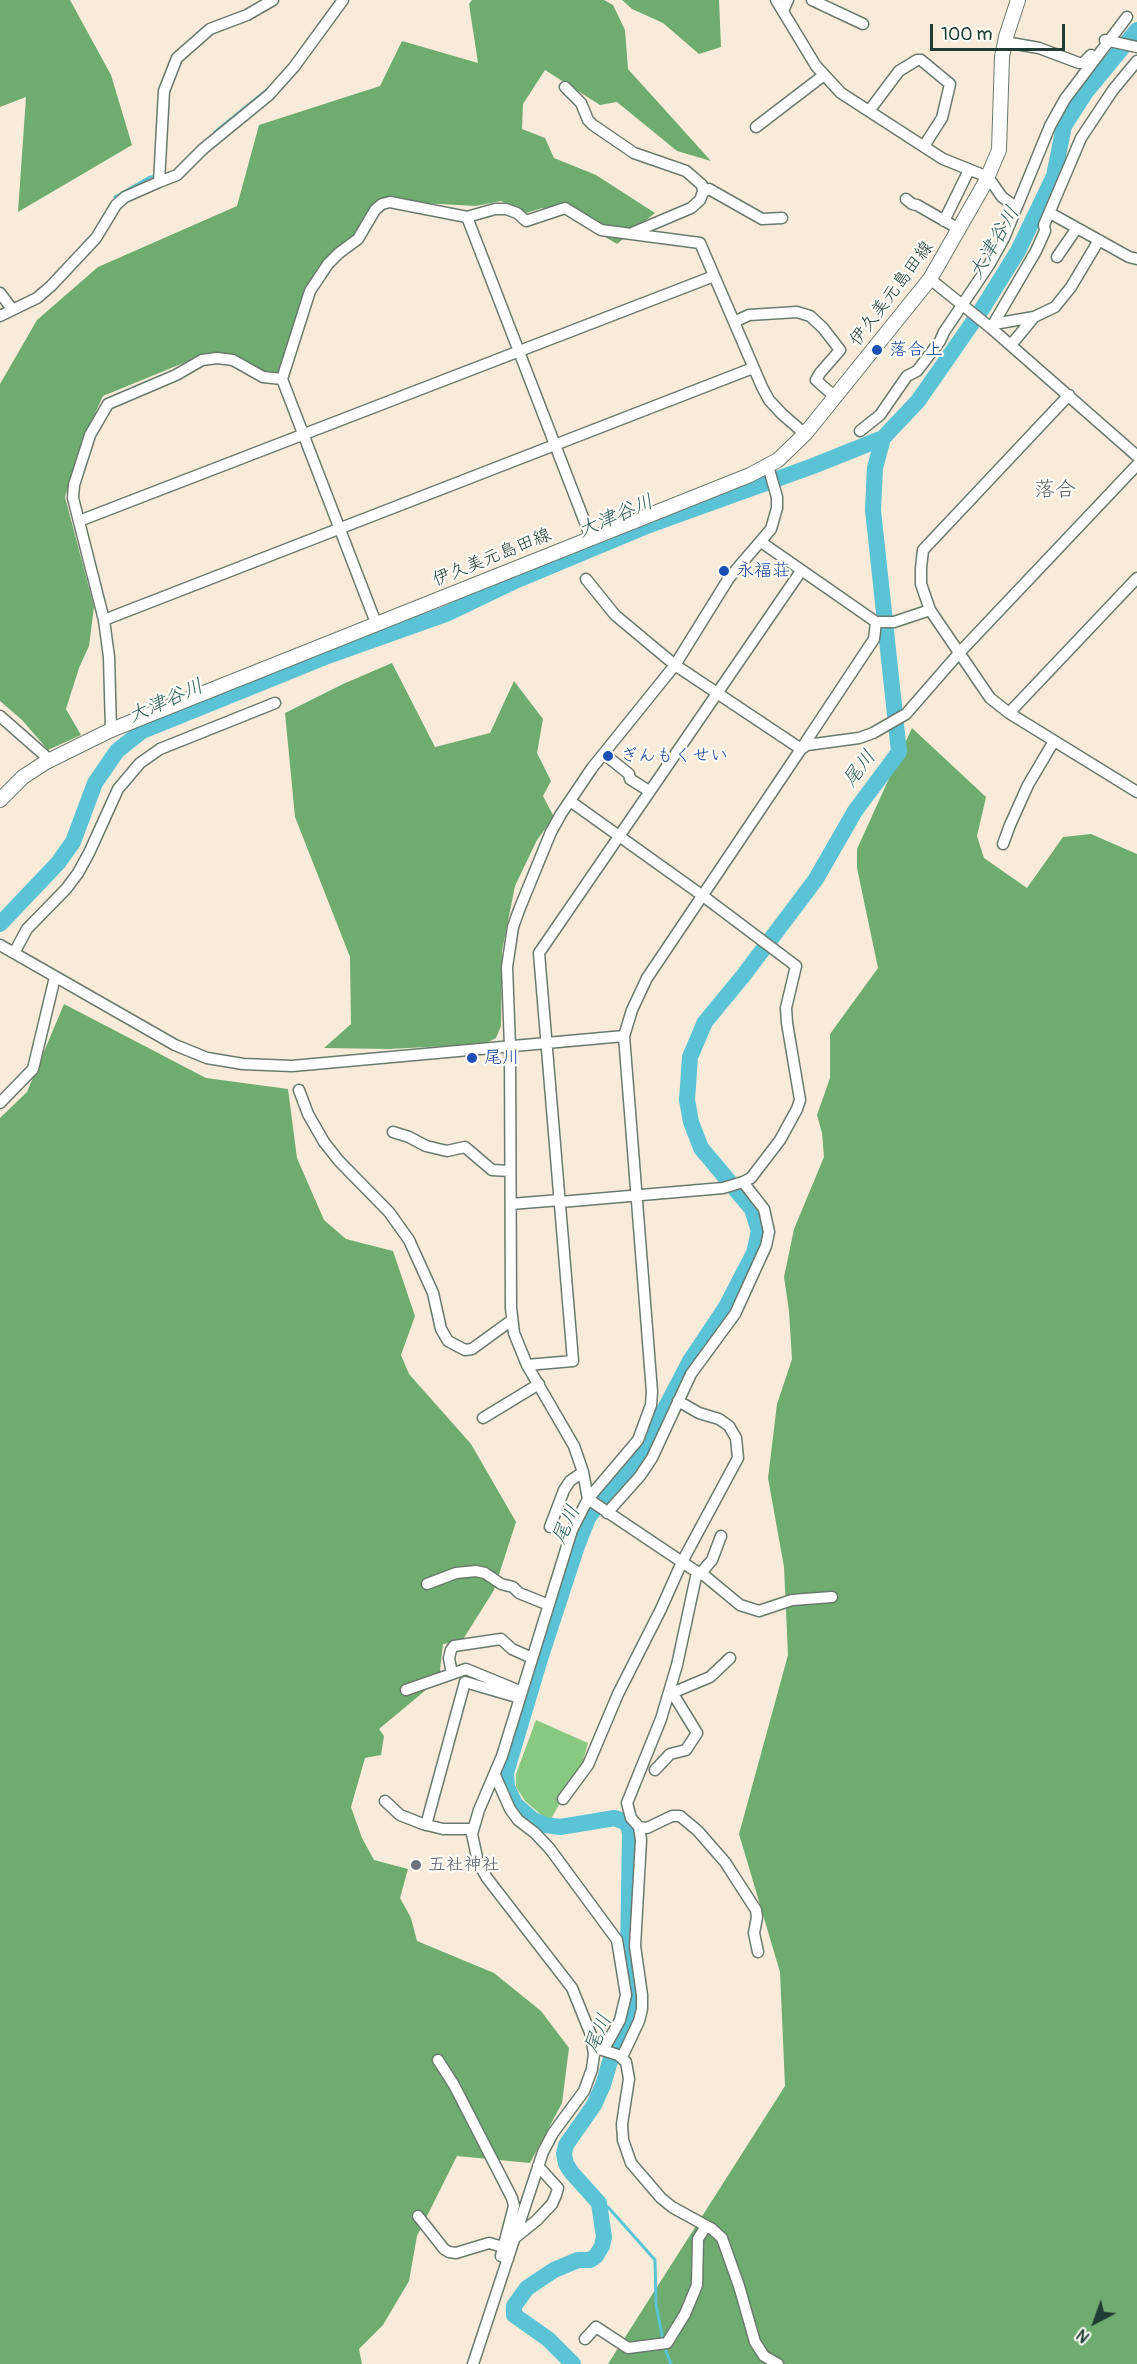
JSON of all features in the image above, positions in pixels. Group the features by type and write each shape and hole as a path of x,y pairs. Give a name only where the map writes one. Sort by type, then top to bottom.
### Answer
{"main road":[{"name":"伊久美元島田線","path":"0,800 23,777 50,760 111,730 750,475 769,470 805,434 930,279 988,177 999,150 1005,42 1018,0"}],"street":[{"path":"159,182 164,91 177,58 210,28 247,15 273,0"},
{"path":"0,316 38,298 51,286 96,238 116,205 125,197 177,176 203,149 269,95 294,68 343,0"},
{"path":"776,0 824,75 841,93 942,159 988,177 1002,197 1016,207"},
{"path":"783,11 788,0"},
{"path":"812,0 863,24"},
{"path":"860,431 880,415 907,376 917,371 940,341 989,265 1004,238 1050,126 1065,99 1126,17"},
{"path":"1005,42 1039,48 1083,63 1102,39 1137,47"},
{"path":"868,111 899,71 921,60 950,84 942,118 924,146"},
{"path":"991,326 1036,251 1081,138 1091,120 1137,61"},
{"path":"756,127 824,75"},
{"path":"565,87 581,103 588,120 593,124 634,153 686,171 702,186 703,192 697,204 691,208 630,233"},
{"path":"944,221 969,170"},
{"path":"703,192 710,189 716,191 738,207 762,219 782,218"},
{"path":"906,199 959,229"},
{"path":"376,623 282,379 310,291 328,264 358,239 381,204 390,202 467,217 495,209 506,209 517,213 526,221 565,208 601,230 700,243 769,400 805,434"},
{"path":"1050,213 1137,259"},
{"path":"467,217 591,538"},
{"path":"1056,257 1077,228"},
{"path":"991,326 1034,317 1055,307 1071,287 1099,240"},
{"path":"79,521 714,276"},
{"path":"930,279 991,326 1137,456"},
{"path":"0,293 12,309"},
{"path":"734,322 749,315 797,312 810,316 823,328 840,350 816,380 835,397"},
{"path":"1011,345 1034,317"},
{"path":"111,730 109,657 104,620 73,498 74,484 90,435 108,404 176,375 202,360 217,358 233,360 263,377 282,379"},
{"path":"104,620 753,368"},
{"path":"1069,395 923,550 921,584 930,610 982,688 1009,713 1137,792"},
{"path":"801,749 807,745 859,738 887,726 906,714 960,652 1137,465"},
{"path":"769,470 777,497 775,519 771,529 729,578 675,665 604,754 570,801 551,832 513,927 507,967 510,1047 512,1320 519,1348 527,1365 574,1446 591,1501 699,1573 740,1605 759,1611 792,1600 832,1598"},
{"path":"761,542 878,622 894,622 930,610"},
{"path":"527,1365 573,1361 539,953 801,571"},
{"path":"1009,713 1137,578"},
{"path":"586,579 615,615 675,665 801,749"},
{"path":"778,2364 759,2351 722,2238 661,2198 631,2163 622,2132 622,2115 629,2079 626,2062 609,2052 584,2013 572,1988 499,1895 478,1862 473,1847 473,1829 495,1775 572,1530 591,1501 634,1446 648,1418 651,1405 652,1392 624,1036 639,992 874,639 878,622"},
{"path":"14,953 27,929 66,889 78,873 118,789 140,763 160,749 275,703"},
{"path":"0,716 50,760"},
{"path":"1003,844 1028,785 1054,741"},
{"path":"604,754 629,774 630,779 649,791"},
{"path":"510,1204 723,1188 742,1183 751,1178 780,1140 800,1100 786,1008 796,966 570,801"},
{"path":"1,945 175,1045 207,1058 243,1064 292,1066 624,1036"},
{"path":"0,1103 33,1069 55,977"},
{"path":"299,1090 308,1114 324,1142 339,1161 389,1212 409,1240 433,1293 441,1329 448,1341 465,1350 472,1349 512,1320"},
{"path":"393,1132 426,1146 447,1151 465,1147 492,1170 510,1171"},
{"path":"605,1512 646,1468 691,1374 735,1314 768,1240 768,1223 764,1209 742,1183"},
{"path":"483,1418 539,1384"},
{"path":"563,1799 588,1765 618,1694 682,1562 738,1458 736,1438 724,1422 699,1413 678,1401"},
{"path":"550,1527 564,1490 570,1481 583,1472"},
{"path":"473,2364 548,2141 589,2080 592,2069 639,2021 642,1995 635,1946 641,1840 639,1827 631,1818 627,1803 671,1691 699,1573 712,1560 721,1536"},
{"path":"427,1584 456,1573 476,1571 485,1573 501,1584 513,1587 519,1593 549,1605"},
{"path":"452,1674 449,1658 454,1646 501,1639 512,1649 532,1658"},
{"path":"671,1691 710,1677 730,1658"},
{"path":"406,1690 466,1669 521,1695"},
{"path":"426,1825 465,1682 521,1695"},
{"path":"655,1770 670,1754 686,1750 697,1733 671,1691"},
{"path":"495,1775 510,1809 518,1820 550,1849 618,1940 626,1995 609,2052"},
{"path":"385,1801 400,1815 426,1825 443,1829 473,1829"},
{"path":"639,1827 647,1828 672,1816 680,1816 698,1831 725,1862 756,1910 754,1933 758,1952"},
{"path":"438,2060 454,2085 512,2198 514,2206 501,2256 508,2259"},
{"path":"515,2238 537,2220 552,2204 556,2195 558,2188 538,2166"},
{"path":"418,2216 444,2250 449,2252 456,2253 489,2243 503,2247"},
{"path":"585,2340 596,2327 628,2348 664,2344 684,2314 696,2285 699,2239 706,2226"}],"green space":[{"path":"0,0 70,0 111,75 132,145 18,212 26,97 0,107"},
{"path":"472,0 604,0 613,5 625,30 628,69 711,161 677,151 617,102 600,105 545,70 523,104 522,129 545,138 554,158 596,175 655,213 617,244 562,212 542,208 526,213 501,201 476,206 384,201 371,206 350,242 302,298 281,375 263,372 234,357 198,357 103,396 86,433 65,497 94,607 89,646 79,668 66,709 81,735 48,750 22,720 0,701 0,384 37,320 98,267 237,206 259,125 380,86 402,41 478,63 469,4"},
{"path":"622,0 719,0 721,47 699,54 663,23 632,9"},
{"path":"392,663 435,747 490,733 514,681 543,719 537,753 551,781 543,796 554,817 537,840 515,886 502,951 501,1026 496,1038 484,1044 389,1049 324,1048 351,1024 350,957 295,817 285,713"},
{"path":"912,728 986,797 977,836 984,858 1027,888 1063,837 1091,834 1137,854 1137,2364 608,2364 785,2086 780,1972 739,1834 788,1655 784,1567 768,1478 777,1404 792,1359 784,1277 794,1229 824,1157 822,1133 817,1115 830,1078 830,1034 878,968 857,868 857,849"},
{"path":"64,1004 206,1078 288,1089 297,1158 324,1220 346,1239 393,1251 415,1316 401,1355 409,1374 471,1444 516,1522 494,1590 462,1641 443,1644 439,1679 379,1729 384,1736 381,1755 365,1758 351,1807 362,1838 374,1860 408,1869 400,1898 411,1918 417,1941 494,1973 541,2011 569,2048 562,2103 530,2163 457,2156 417,2236 409,2281 383,2325 359,2349 362,2364 0,2364 0,1118 27,1092"},
{"path":"536,1720 588,1743 582,1764 551,1819 546,1819 525,1801 516,1787 516,1774"}],"waterway":[{"name":"大津谷川","path":"0,924 58,863 73,842 95,783 117,751 142,731 325,657 446,614 517,580 644,527 813,466 883,438 918,401 982,309 1018,251 1054,176 1064,126 1086,92 1137,30"},
{"path":"215,132 268,89"},
{"path":"115,197 150,177 157,177"},
{"name":"尾川","path":"573,2364 548,2339 514,2315 514,2306 527,2288 554,2270 578,2260 590,2260 596,2256 602,2246 604,2237 599,2203 572,2173 566,2164 564,2154 566,2145 594,2105 603,2085 614,2048 629,2023 634,2008 628,1956 630,1833 627,1823 615,1818 560,1827 545,1825 533,1820 515,1804 507,1787 506,1773 540,1659 588,1518 636,1464 690,1361 726,1307 754,1253 759,1231 752,1209 701,1148 691,1122 687,1100 690,1057 705,1022 743,976 816,879 855,811 899,752 873,510 875,468 883,438"},
{"path":"599,2203 608,2207 655,2260 656,2304 663,2340"},
{"path":"664,2346 671,2364"}],"place":[{"name":"落合上","path":"877,350"},
{"name":"永福荘","path":"724,571"},
{"name":"ぎんもくせい","path":"608,756"},
{"name":"尾川","path":"472,1058"},
{"name":"五社神社","path":"416,1865"}],"district":[{"name":"落合","path":"1055,491"}]}
